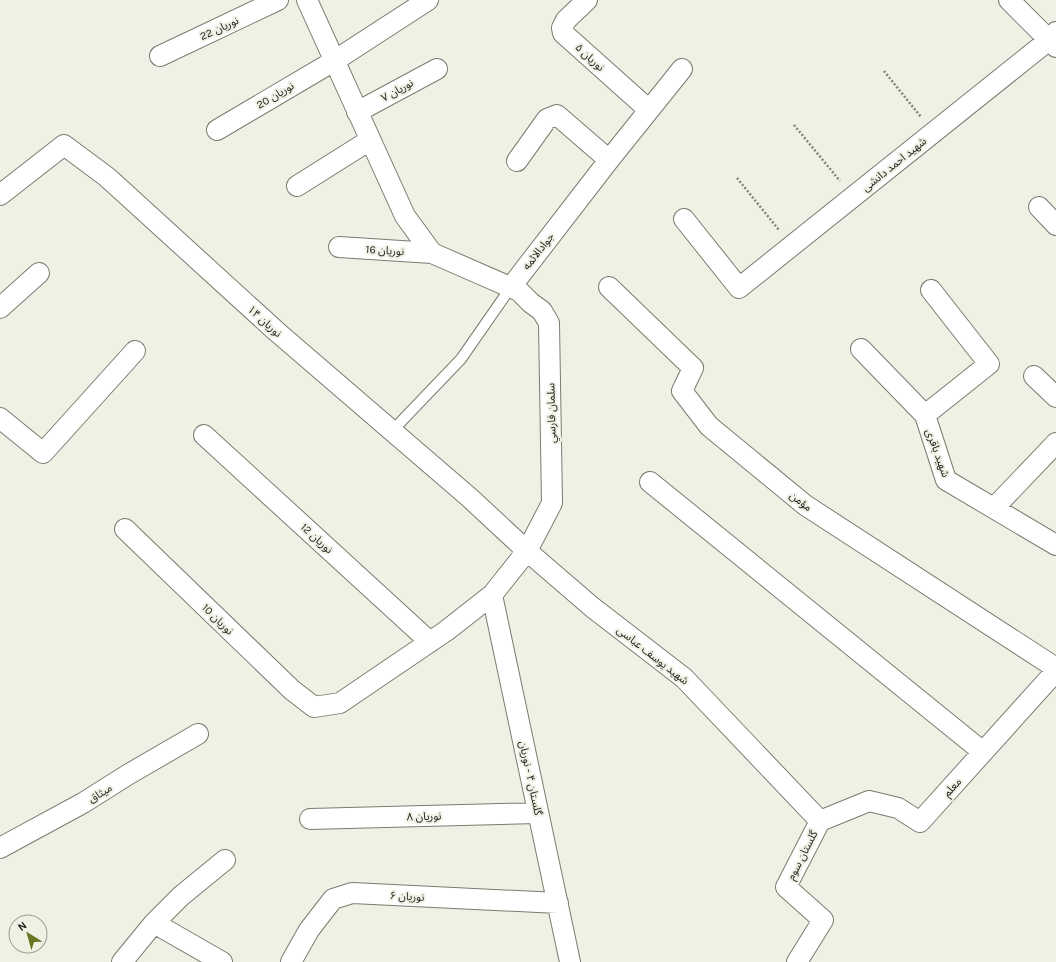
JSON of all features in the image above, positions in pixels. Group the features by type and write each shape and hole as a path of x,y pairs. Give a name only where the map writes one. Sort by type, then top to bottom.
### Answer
{"street":[{"name":"نوریان 22","path":"160,56 278,0"},
{"path":"307,0 405,216 432,253"},
{"name":"نوریان 20","path":"217,130 334,61 428,0"},
{"name":"نوریان ۵","path":"587,0 566,20 562,28 563,33 649,110"},
{"path":"1009,0 1054,40"},
{"name":"شهید احمد دانشی","path":"684,219 739,288 852,197 1054,40"},
{"name":"نوریان ۷","path":"357,112 437,68"},
{"name":"جوادالائمه","path":"510,287 682,69"},
{"path":"517,160 547,119 557,115 609,160"},
{"path":"297,186 370,140"},
{"name":"نوریان ۱۴","path":"0,195 64,145 107,177 276,331 470,498 527,551"},
{"path":"1039,207 1056,225"},
{"name":"نوریان 16","path":"339,247 432,253"},
{"name":"سلمان فارسي","path":"314,706 340,702 446,631 492,595 527,551 552,503 549,323 542,311 519,291 432,253"},
{"path":"0,308 39,273"},
{"name":"مؤمن","path":"609,287 693,368 682,391 709,426 805,505 1056,670"},
{"path":"925,414 989,364 931,290"},
{"name":"شهید باقری","path":"861,349 925,414 946,480 1056,545"},
{"path":"0,418 43,453 135,351"},
{"path":"1034,376 1056,397"},
{"name":"نوریان 12","path":"204,435 430,642"},
{"path":"994,508 1056,443"},
{"path":"650,482 983,752"},
{"name":"نوریان 10","path":"124,528 292,690 314,706"},
{"name":"شهید یوسف عباسی","path":"527,551 592,607 684,678 820,821"},
{"name":"گلستان ۴ - نوریان","path":"492,595 570,962"},
{"name":"معلم","path":"820,821 868,801 898,808 920,822 1056,670"},
{"name":"ميثاق","path":"0,848 83,803 129,774 198,734"},
{"name":"نوریان ۸","path":"310,819 538,813"},
{"name":"گلستان سوم","path":"797,962 823,920 786,887 820,821"},
{"path":"122,962 154,923 181,896 225,860"},
{"name":"نوریان ۶","path":"291,962 309,930 333,899 352,893 558,903"},
{"path":"154,923 222,962"}],"lane":[{"name":"جوادالائمه","path":"392,431 461,360 510,287"}],"path":[{"path":"884,71 934,133"},
{"path":"794,125 852,197"},
{"path":"737,178 792,246"}]}
